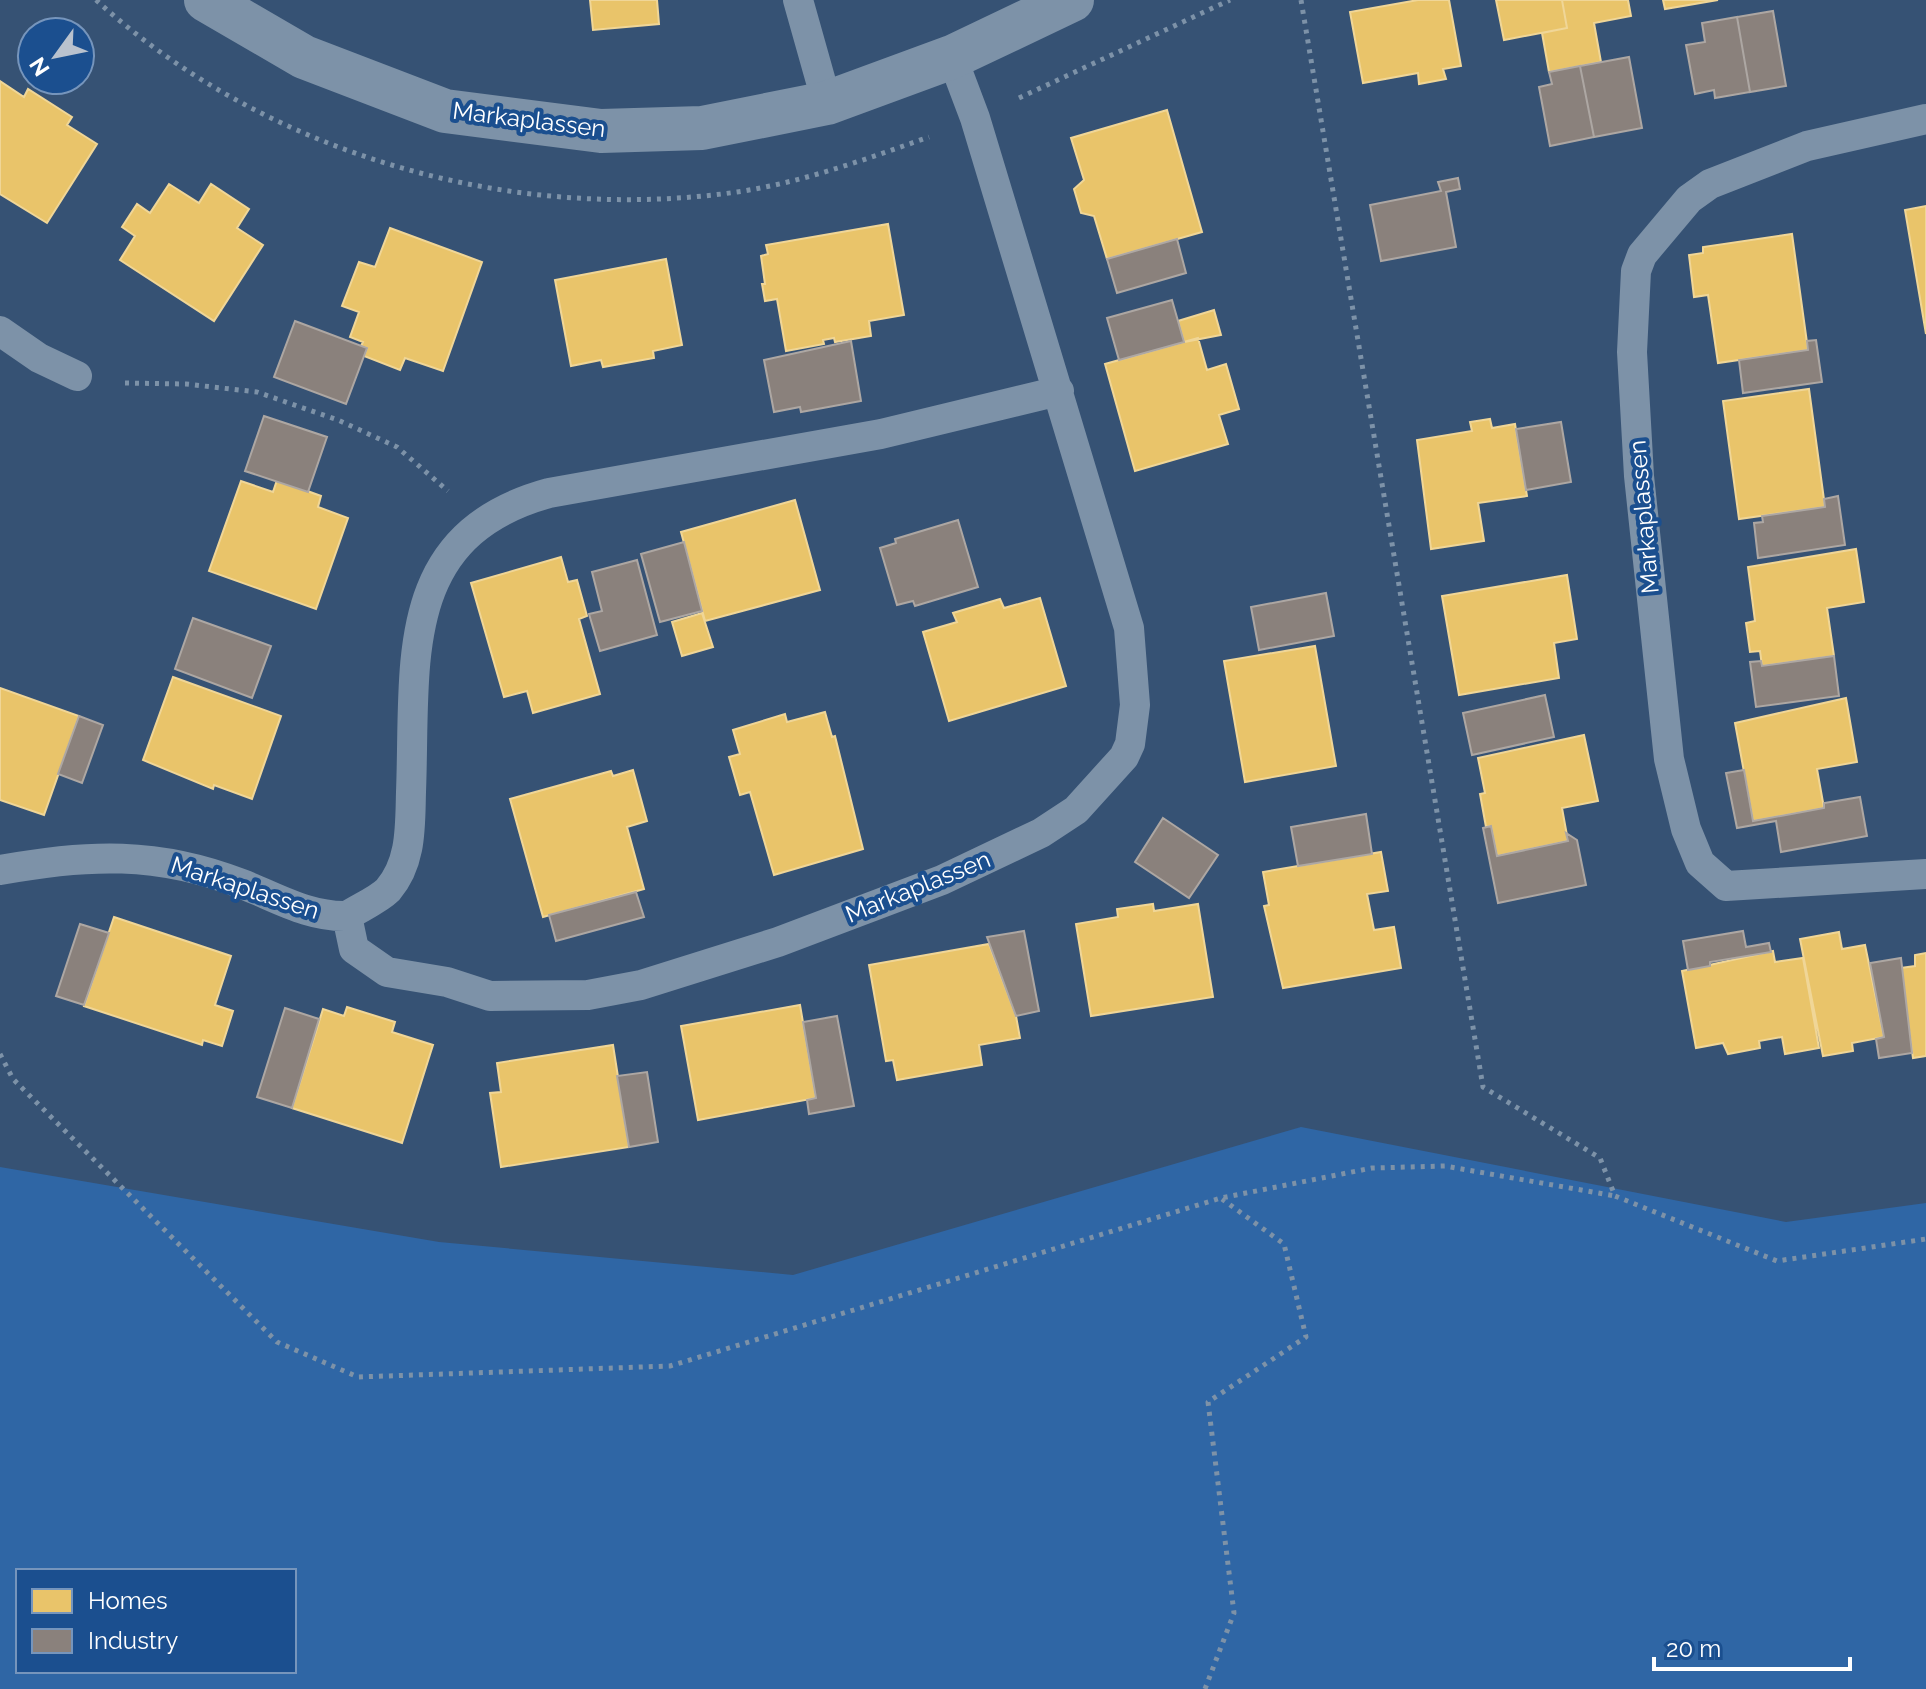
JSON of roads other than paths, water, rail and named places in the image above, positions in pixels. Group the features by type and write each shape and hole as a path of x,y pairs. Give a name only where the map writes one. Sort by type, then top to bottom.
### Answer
{"street":[{"name":"Markaplassen","path":"206,0 304,57 445,111 601,131 702,128 827,103 952,57 1072,0"}],"lane":[{"path":"798,0 827,103"},
{"name":"Markaplassen","path":"347,916 354,949 387,972 447,982 490,996 588,995 641,985 863,911 1006,852 1076,810 1124,757 1130,744 1135,705 1129,628 980,133 952,57"},
{"name":"Markaplassen","path":"1926,119 1807,146 1710,184 1689,199 1642,255 1636,271 1632,352 1639,476 1669,759 1686,829 1700,863 1726,886 1926,874"},
{"path":"0,331 39,358 77,376"},
{"name":"Markaplassen","path":"0,870 63,858 130,856 185,865 243,884 294,908 347,916 387,890 409,849 421,621 433,581 454,546 482,520 512,503 549,493 881,434 1059,391"}]}
